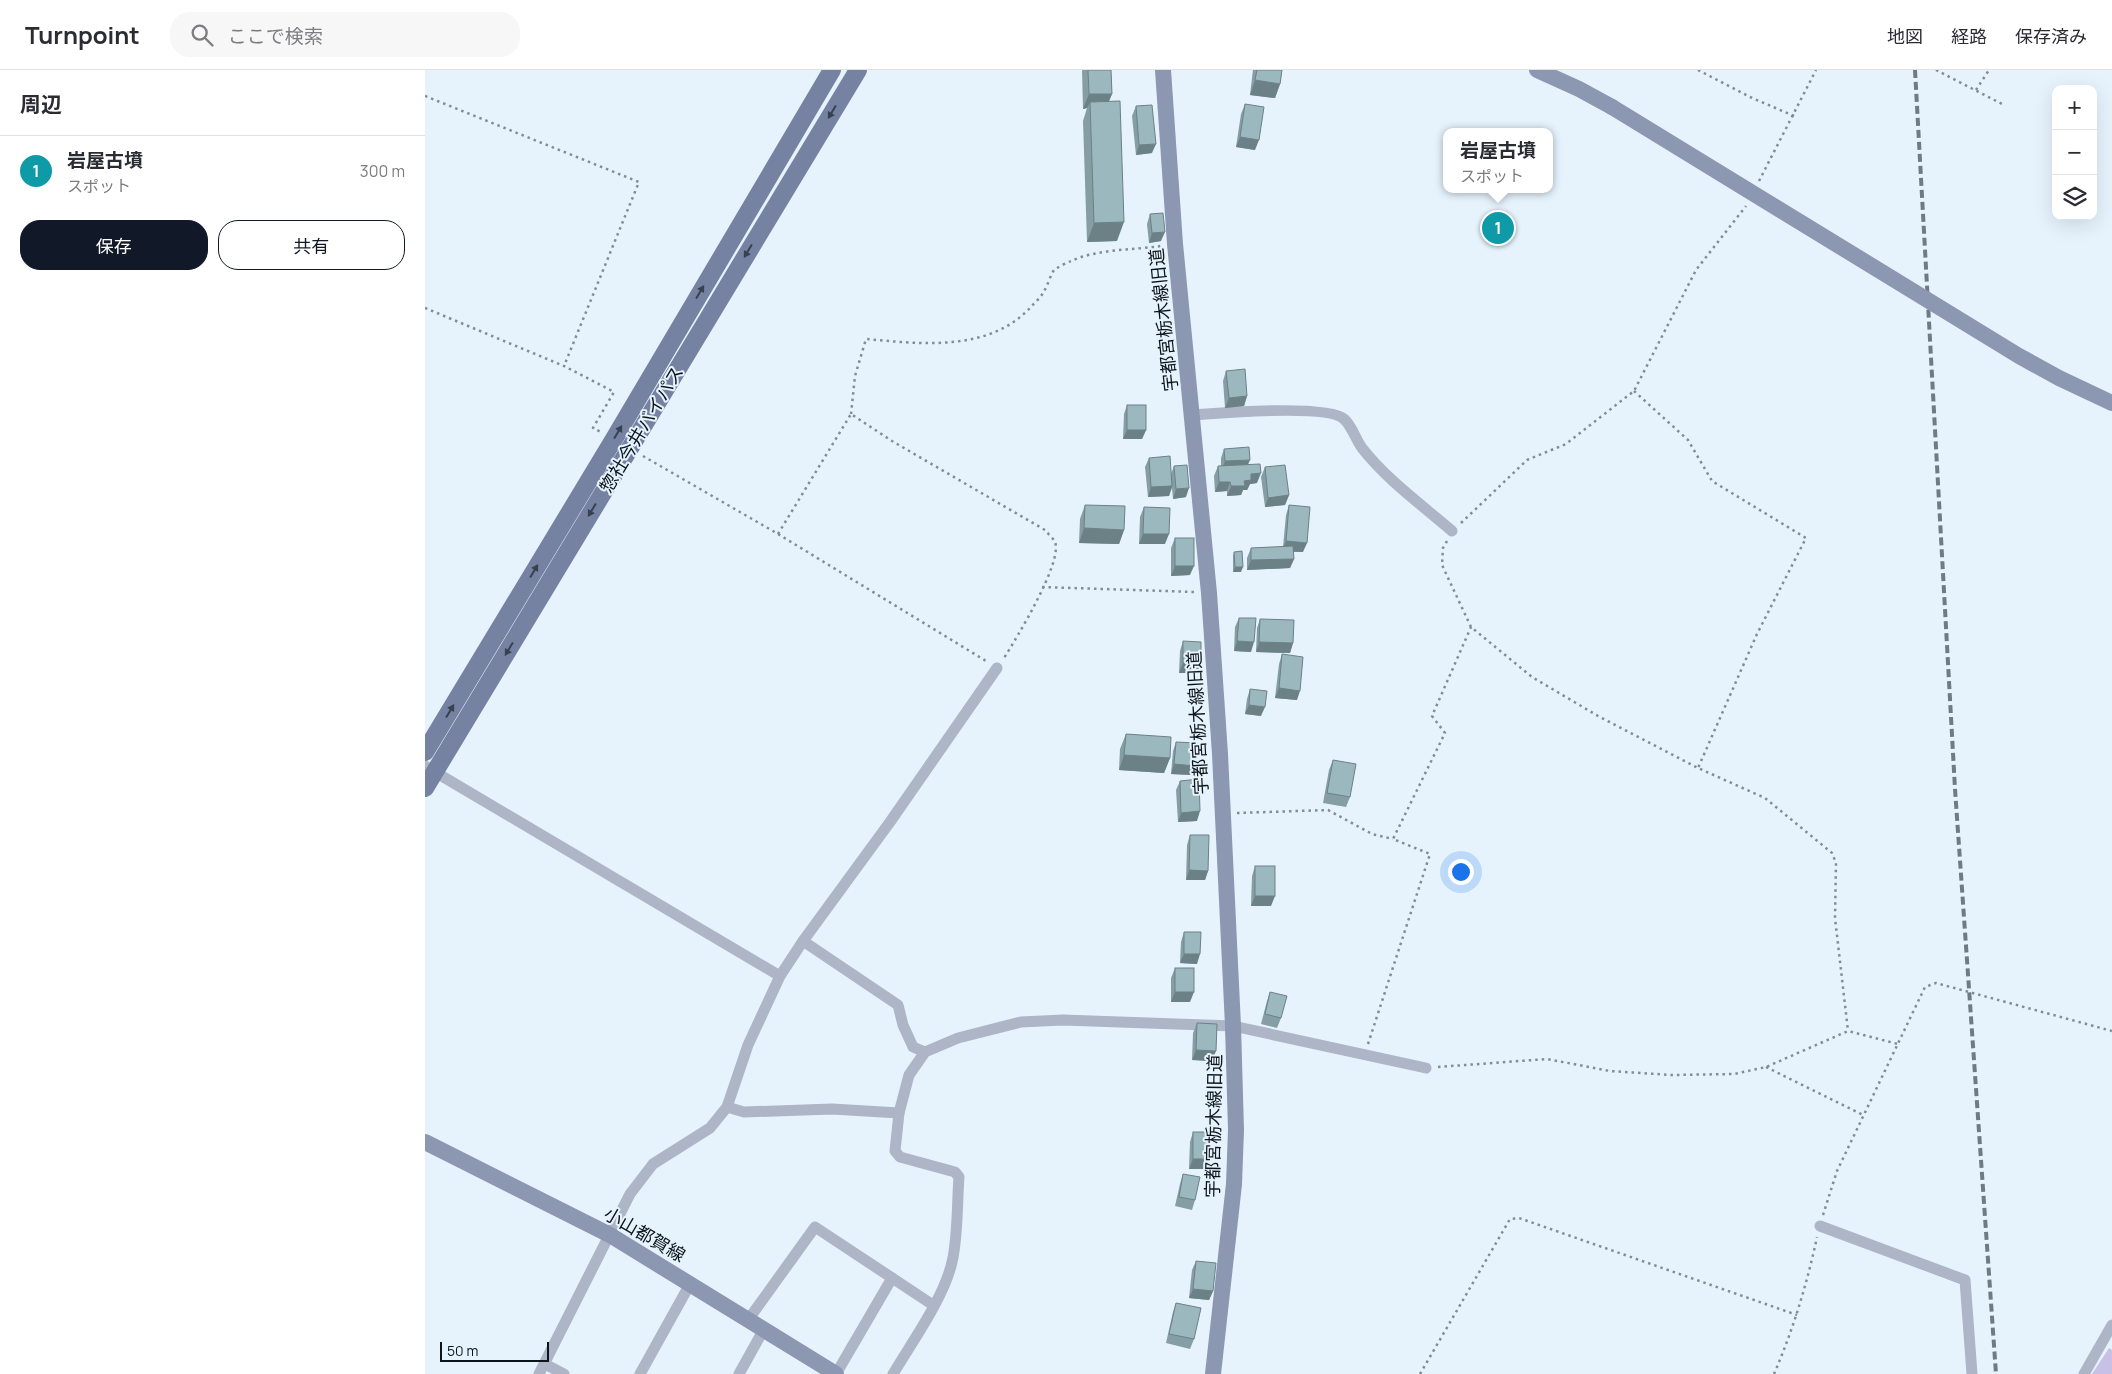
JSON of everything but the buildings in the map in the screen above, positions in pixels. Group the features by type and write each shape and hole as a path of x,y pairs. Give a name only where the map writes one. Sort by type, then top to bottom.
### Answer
{"main road":[{"name":"惣社今井バイパス","path":"425,752 832,70"},
{"name":"惣社今井バイパス","path":"425,788 430,769 630,448 858,70"}],"street":[{"name":"宇都宮栃木線旧道","path":"1163,70 1175,244 1209,593 1223,814 1233,1026 1236,1130 1234,1184 1213,1374"},
{"path":"1537,70 1579,89 1612,107 2011,352 2059,378 2112,402"},
{"path":"1193,415 1252,412 1326,412 1344,418 1362,448 1386,473 1452,531"},
{"path":"564,1374 542,1369 630,1194 653,1164 710,1128 727,1107 748,1045 780,976 997,668"},
{"path":"430,769 780,976"},
{"path":"803,941 898,1005 903,1025 913,1047 925,1052"},
{"path":"893,1374 948,1277 953,1260 959,1177 955,1172 900,1157 895,1151 899,1113 909,1075 925,1052 957,1038 1021,1022 1063,1020 1233,1026 1426,1068"},
{"path":"727,1107 744,1112 832,1109 899,1113"},
{"name":"小山都賀線","path":"425,1142 610,1235 836,1374"},
{"path":"1820,1226 1965,1280 1972,1374"},
{"path":"748,1320 815,1228 933,1305"},
{"path":"836,1374 892,1278"},
{"path":"640,1374 690,1284"},
{"path":"2084,1374 2112,1325"},
{"path":"739,1374 764,1329"}],"path":[{"path":"1698,70 1750,97 1794,116"},
{"path":"1757,185 1817,70"},
{"path":"1936,70 2004,105"},
{"path":"1976,91 1989,70"},
{"path":"425,96 639,182 564,366"},
{"path":"1748,202 1696,270 1634,391 1566,444 1527,460 1452,531 1443,548 1442,565 1471,627 1533,677 1598,716 1698,768 1765,798 1832,853 1836,863 1835,918 1848,1031"},
{"path":"778,534 851,414 855,376 866,339 924,345 965,340 992,334 1013,322 1028,310 1043,293 1055,270 1070,261 1090,254 1175,244"},
{"path":"425,308 564,366 614,392 593,428 614,438"},
{"path":"1634,391 1688,440 1712,481 1806,538 1757,634 1698,768"},
{"path":"630,448 778,534 997,668 1025,625 1052,564 1056,551 1055,542 1045,530 851,414"},
{"path":"1042,587 1209,593"},
{"path":"1393,839 1445,734 1432,716 1471,627"},
{"path":"1223,814 1328,810 1372,834 1393,839 1430,854 1364,1054"},
{"path":"1774,1374 1797,1315 1820,1226 1837,1171 1925,987 1936,983 2112,1031"},
{"path":"1426,1068 1547,1059 1610,1071 1672,1075 1734,1074 1766,1066 1848,1031 1897,1044"},
{"path":"1766,1066 1863,1114"},
{"path":"1420,1374 1510,1219 1519,1218 1797,1315"}],"shaded area":[{"path":"2109,1348 2112,1350 2112,1374 2092,1374"}],"railway":[{"path":"1915,70 1955,789 1996,1374"}],"place":[{"name":"岩屋古墳","path":"1498,228"}]}
